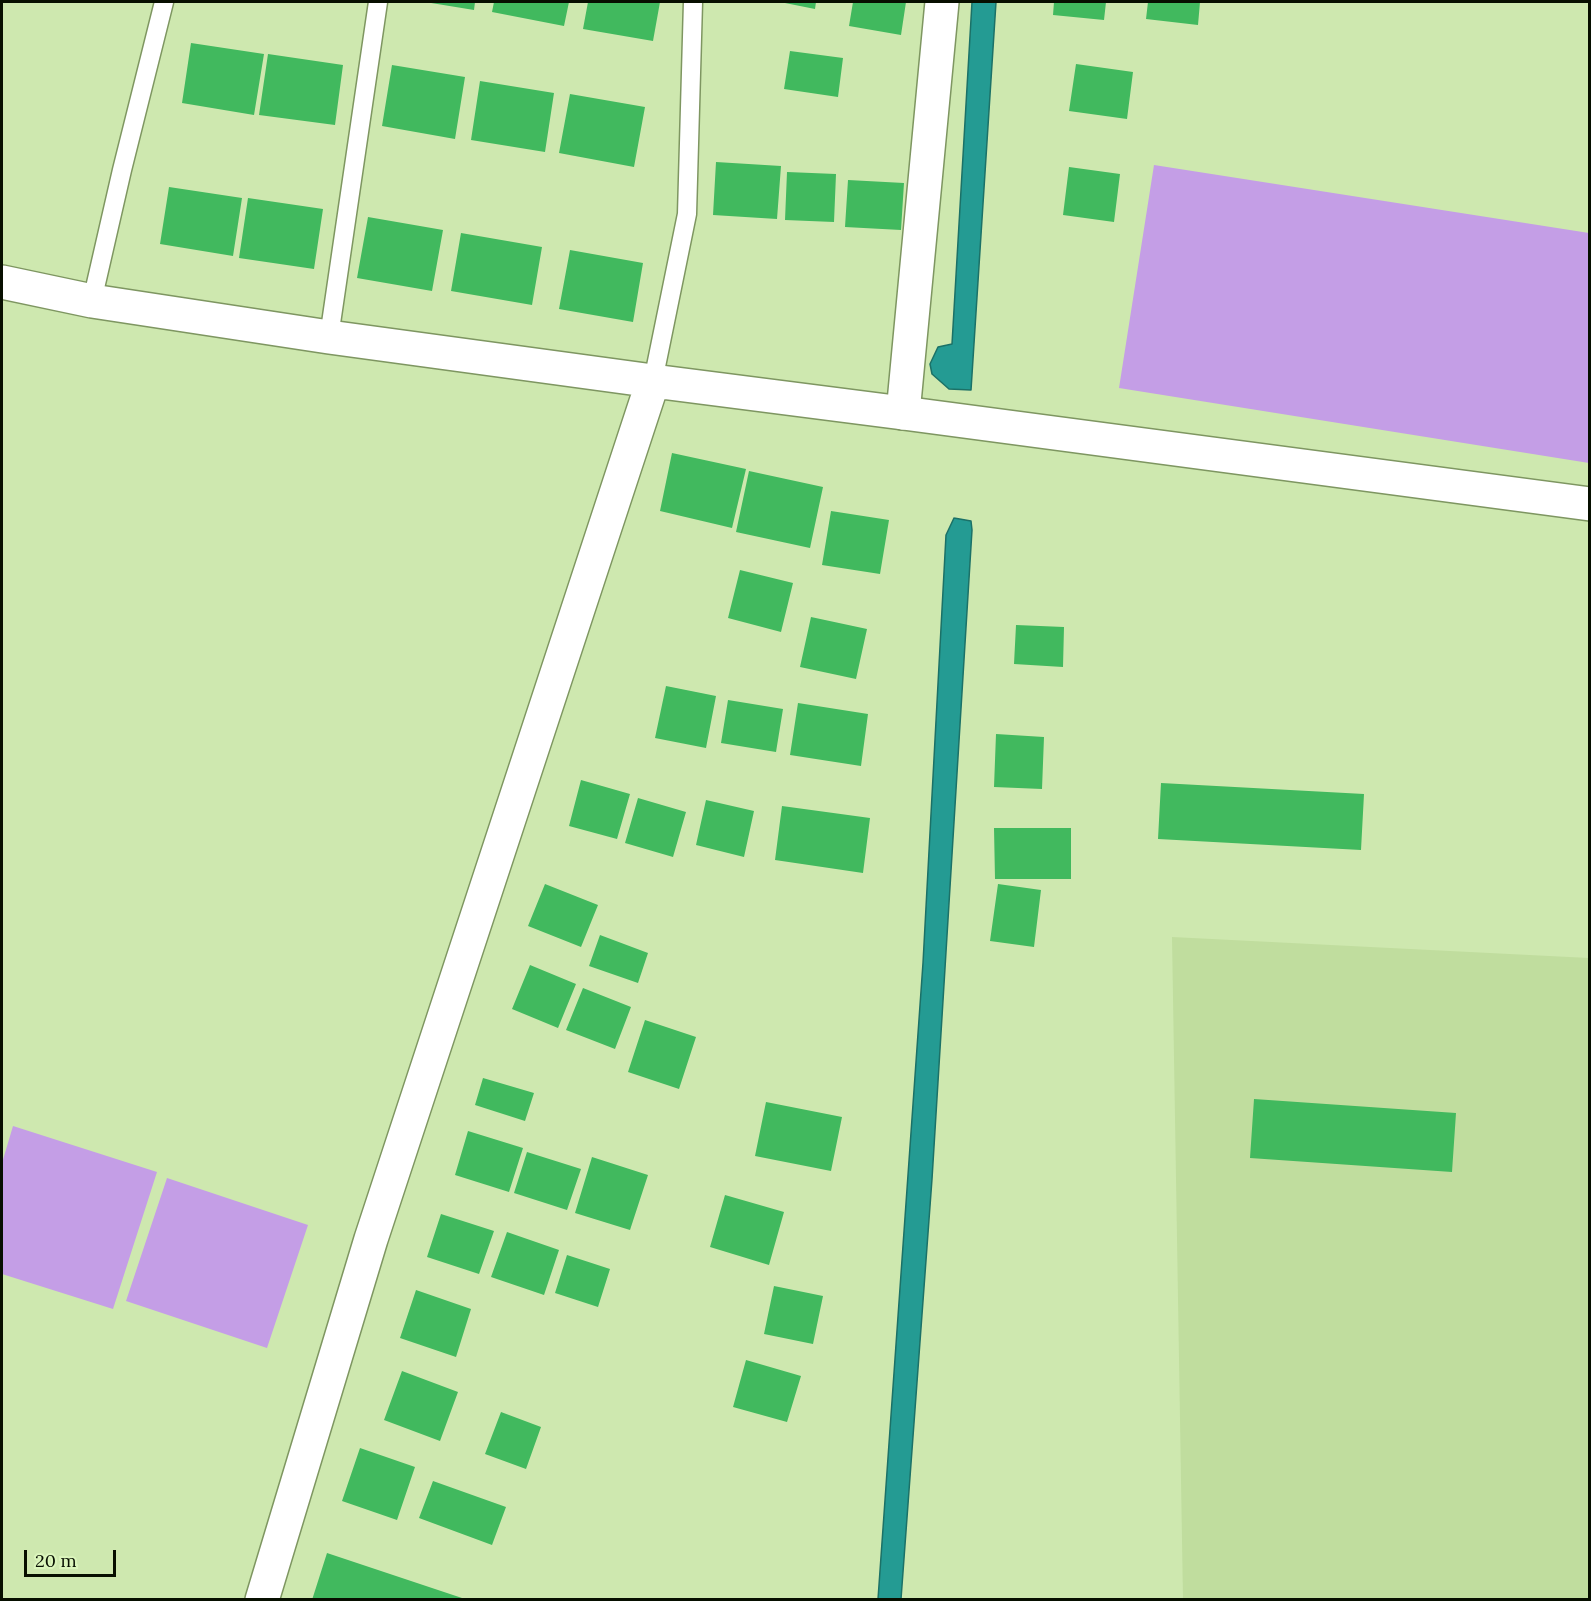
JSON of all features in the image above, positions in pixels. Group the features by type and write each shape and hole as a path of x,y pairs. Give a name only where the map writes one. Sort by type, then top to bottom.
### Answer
{"street":[{"path":"903,412 942,2"},
{"path":"2,282 92,301 329,337 1590,504"},
{"path":"262,1599 375,1228 653,381"}],"lane":[{"path":"92,301 164,2"},
{"path":"329,337 378,2"},
{"path":"653,381 687,214 693,2"}],"shaded area":[{"path":"1154,165 1589,233 1589,463 1119,388"},
{"path":"1172,937 1589,958 1589,1599 1183,1599"},
{"path":"13,1126 157,1172 113,1309 2,1274 2,1163"},
{"path":"167,1178 308,1225 267,1348 126,1301"}],"water":[{"path":"972,2 996,2 971,390 949,389 932,374 930,364 938,347 952,344"},
{"path":"954,518 971,521 972,530 932,1179 901,1599 878,1599 923,963 946,535"}],"building":[{"path":"425,2 475,2 474,10"},
{"path":"494,2 569,2 564,26 492,12"},
{"path":"588,2 660,2 653,41 583,29"},
{"path":"780,2 816,2 815,9"},
{"path":"853,2 906,2 901,35 849,26"},
{"path":"1054,2 1106,2 1104,20 1053,15"},
{"path":"1148,2 1200,2 1198,25 1146,19"},
{"path":"191,43 264,54 254,115 182,103"},
{"path":"790,51 843,58 838,97 784,89"},
{"path":"268,54 343,65 335,125 259,115"},
{"path":"1076,64 1133,72 1127,119 1069,111"},
{"path":"392,65 465,77 455,139 382,126"},
{"path":"480,81 554,93 545,152 471,140"},
{"path":"570,94 645,107 634,167 559,153"},
{"path":"716,162 781,166 777,219 713,215"},
{"path":"1069,167 1120,174 1114,222 1063,215"},
{"path":"787,172 836,174 834,222 785,220"},
{"path":"848,180 904,183 901,230 845,227"},
{"path":"169,187 242,198 233,256 160,244"},
{"path":"248,198 323,209 314,269 239,258"},
{"path":"368,217 443,230 432,291 357,278"},
{"path":"461,233 542,247 532,305 451,291"},
{"path":"570,250 643,263 633,322 559,309"},
{"path":"672,453 746,469 732,528 660,511"},
{"path":"749,471 823,487 810,548 736,532"},
{"path":"831,511 889,520 880,574 822,565"},
{"path":"740,570 793,583 781,632 728,618"},
{"path":"811,617 867,629 856,679 800,667"},
{"path":"1016,625 1064,627 1063,667 1014,664"},
{"path":"666,686 716,696 706,748 655,738"},
{"path":"728,700 783,709 776,752 721,743"},
{"path":"798,703 868,714 861,766 790,755"},
{"path":"996,734 1044,737 1042,789 994,787"},
{"path":"581,780 630,794 617,839 569,826"},
{"path":"1161,783 1364,794 1361,850 1158,839"},
{"path":"638,798 686,812 673,857 625,843"},
{"path":"706,800 754,811 744,857 696,845"},
{"path":"782,806 870,818 863,873 775,860"},
{"path":"994,828 1071,828 1071,879 995,879"},
{"path":"545,884 598,905 581,947 528,926"},
{"path":"998,884 1041,890 1034,947 990,941"},
{"path":"600,935 648,953 638,983 589,966"},
{"path":"530,965 576,984 558,1028 512,1009"},
{"path":"583,988 631,1007 615,1049 566,1030"},
{"path":"645,1020 696,1037 679,1089 628,1072"},
{"path":"483,1078 534,1093 525,1121 475,1105"},
{"path":"1254,1099 1456,1113 1452,1172 1250,1158"},
{"path":"766,1102 842,1117 831,1171 755,1156"},
{"path":"468,1131 523,1148 509,1192 455,1175"},
{"path":"527,1152 581,1169 567,1210 514,1193"},
{"path":"592,1157 648,1175 630,1230 575,1213"},
{"path":"725,1195 784,1212 769,1265 710,1247"},
{"path":"441,1214 494,1231 479,1274 427,1257"},
{"path":"507,1232 559,1250 544,1295 491,1277"},
{"path":"567,1255 610,1269 598,1307 555,1293"},
{"path":"774,1286 823,1296 813,1344 764,1334"},
{"path":"416,1290 471,1309 456,1357 400,1338"},
{"path":"746,1360 801,1376 787,1422 733,1407"},
{"path":"402,1371 458,1392 440,1441 384,1420"},
{"path":"501,1412 541,1427 526,1469 485,1454"},
{"path":"360,1448 415,1467 397,1520 342,1501"},
{"path":"433,1481 506,1507 492,1545 419,1518"},
{"path":"327,1553 465,1599 465,1600 312,1600"}]}
